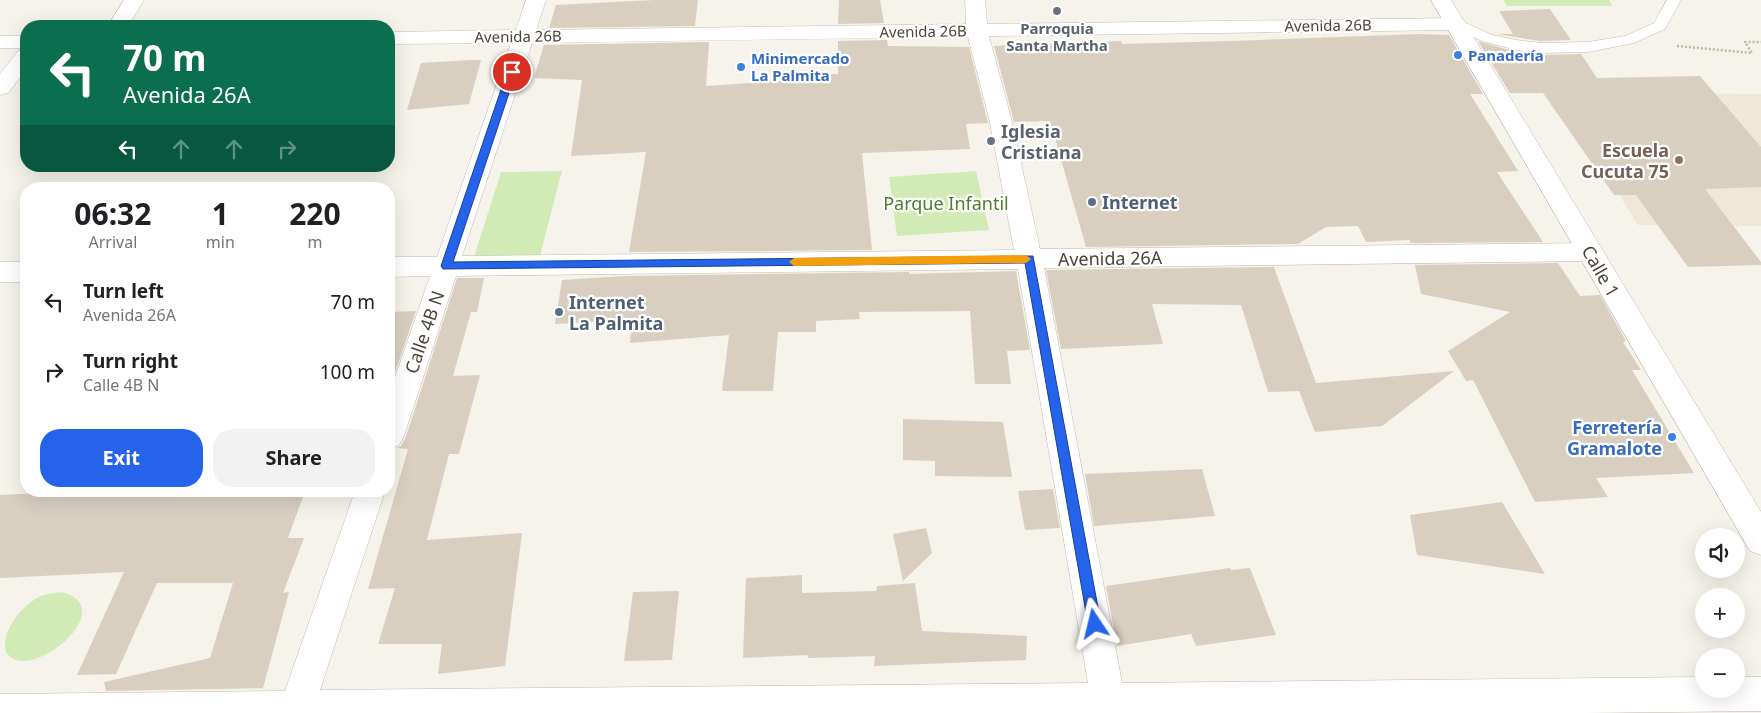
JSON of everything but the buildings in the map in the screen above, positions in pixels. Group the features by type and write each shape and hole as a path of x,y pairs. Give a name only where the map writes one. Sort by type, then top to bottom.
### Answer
{"street":[{"path":"122,20 134,0"},
{"name":"Calle 4B N","path":"395,418 536,0"},
{"path":"975,0 977,30 1000,118 1030,259 1109,707"},
{"name":"Calle 1","path":"1441,0 1457,24 1761,541"},
{"name":"Avenida 26B","path":"395,38 1457,24"},
{"path":"0,42 20,42"},
{"path":"0,88 20,63"},
{"name":"Avenida 26A","path":"395,267 1590,252"},
{"path":"0,272 20,272"},
{"path":"296,711 368,497"},
{"path":"0,711 1109,707 1761,694"}],"lane":[{"path":"1457,24 1487,38 1516,45 1540,48 1588,47 1628,40 1660,26 1674,0"}],"path":[{"path":"1719,52 1752,53 1745,42 1761,42"}],"shaded area":[{"name":"Escuela Cucuta 75","path":"1555,92 1761,94 1761,226 1638,225"}],"green space":[{"path":"1503,0 1609,0 1613,6 1507,6"},
{"path":"562,171 539,259 473,260 501,172"},
{"name":"Parque Infantil","path":"976,171 989,230 897,236 889,177"},
{"path":"62,592 76,599 82,609 80,620 74,632 49,653 35,659 15,660 6,652 5,645 6,637 13,621 37,598"}],"slow traffic":[{"path":"794,262 1026,259"}],"place":[{"name":"Parroquia Santa Martha","path":"1057,11"},
{"name":"Panadería","path":"1458,55"},
{"name":"Minimercado La Palmita","path":"741,67"},
{"name":"Iglesia Cristiana","path":"991,141"},
{"name":"Escuela Cucuta 75","path":"1679,160"},
{"name":"Internet","path":"1092,202"},
{"name":"Internet La Palmita","path":"559,312"},
{"name":"Ferretería Gramalote","path":"1672,437"}],"route":[{"path":"512,72 446,266 1030,259 1095,624"}]}
